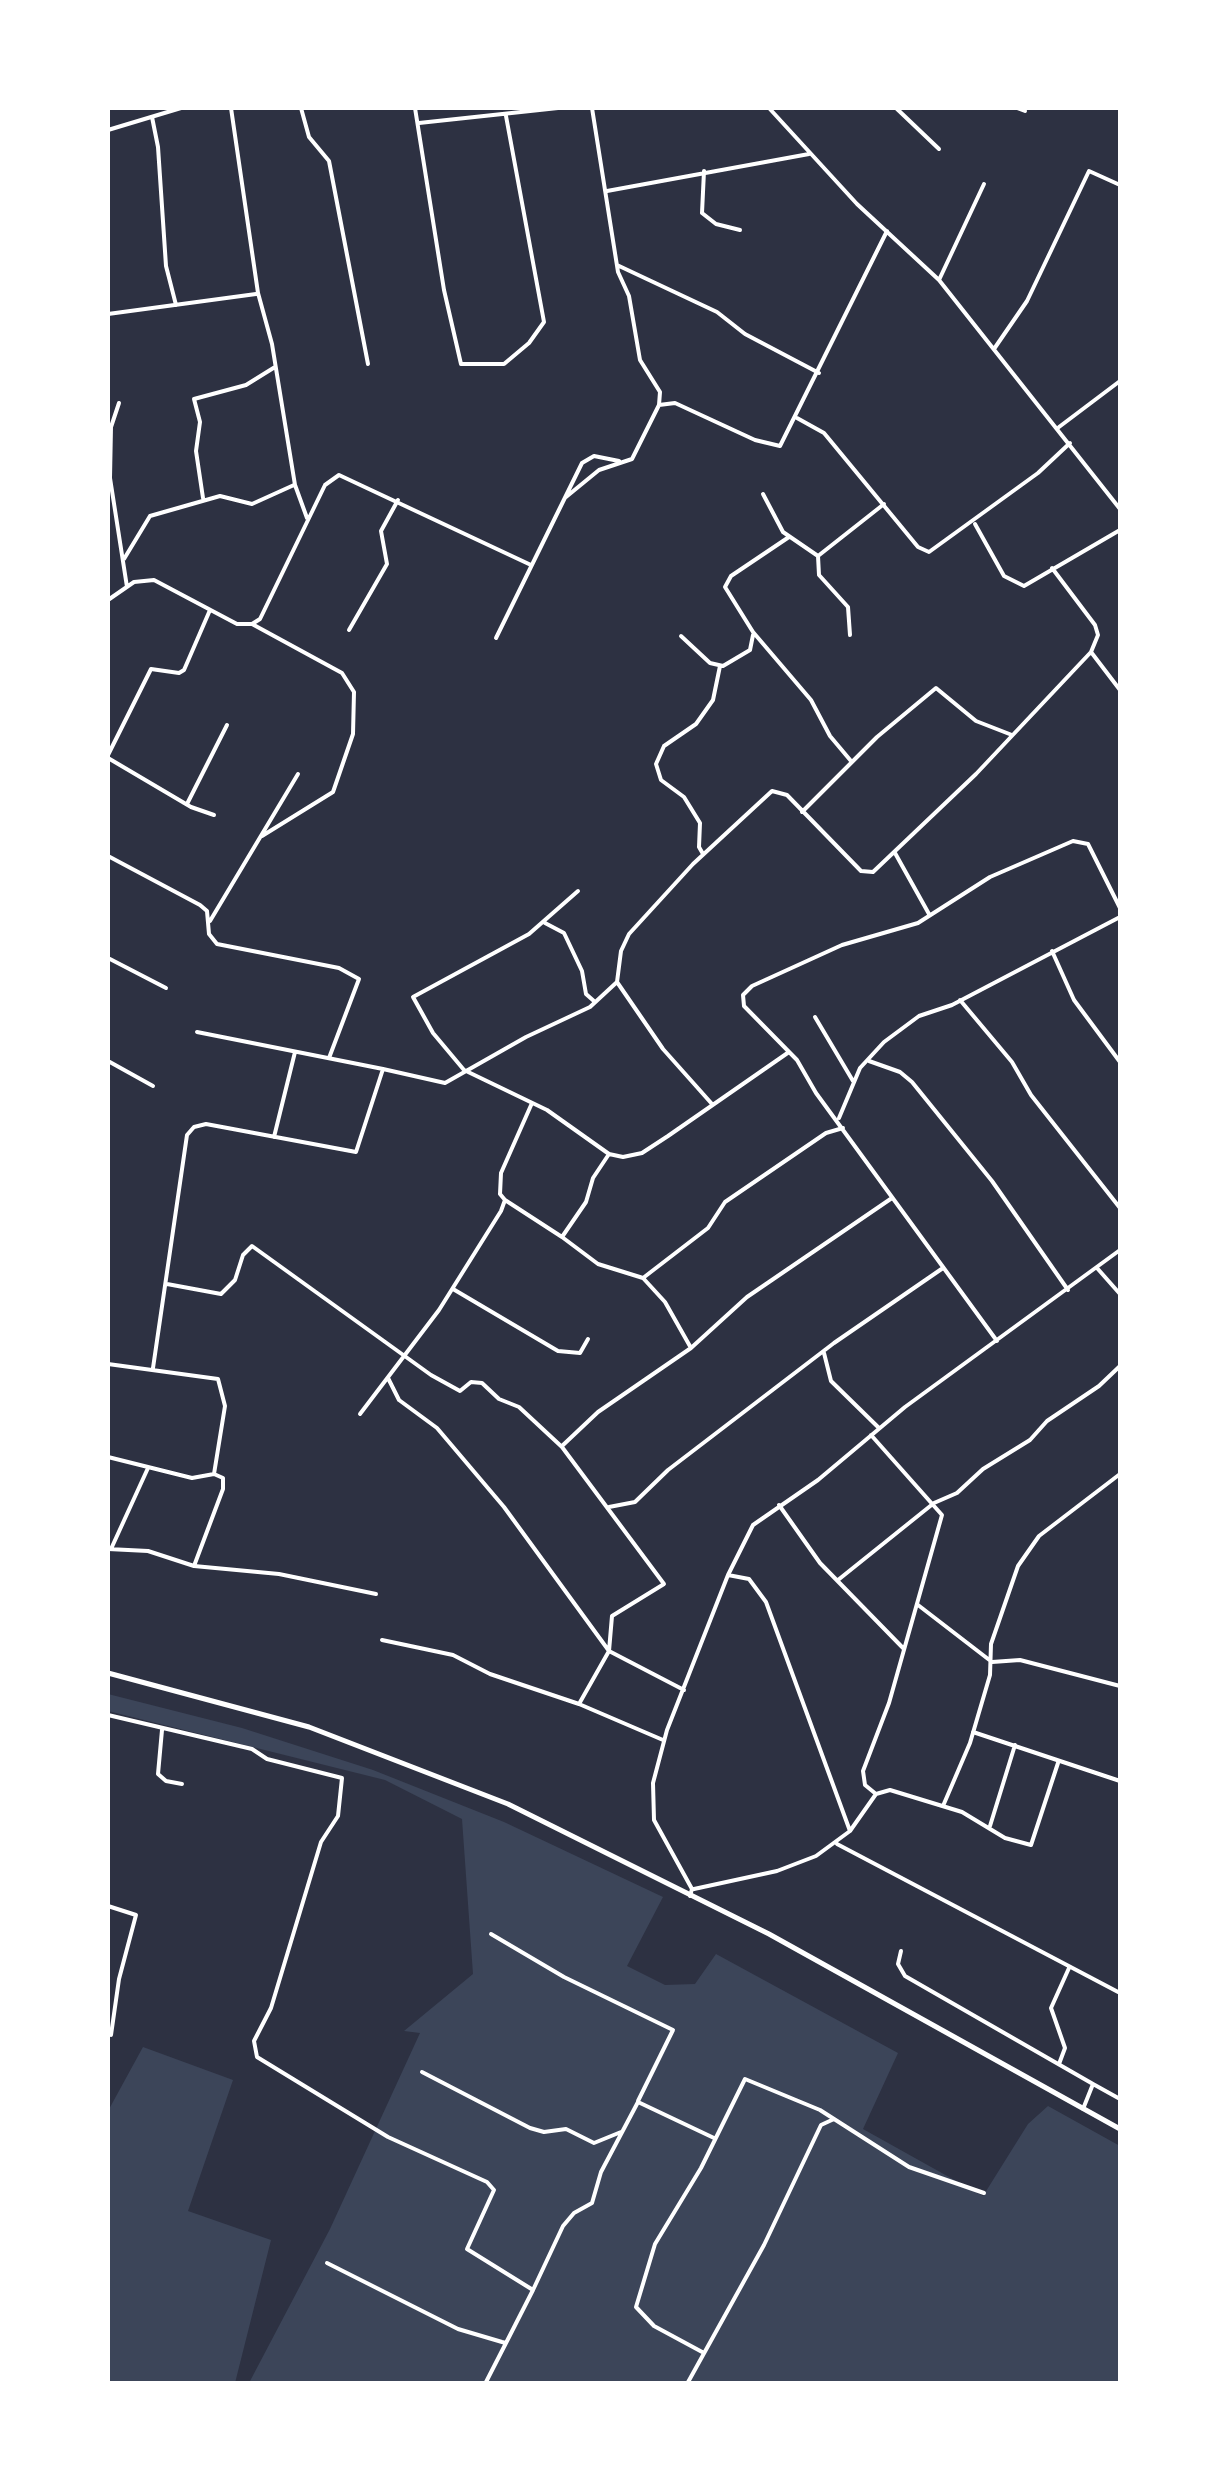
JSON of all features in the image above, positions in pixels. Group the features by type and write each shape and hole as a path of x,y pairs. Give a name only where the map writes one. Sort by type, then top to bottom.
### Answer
{"main road":[{"path":"108,1673 290,1722 508,1804 691,1892 1120,2129"}],"street":[{"path":"108,130 180,108"},
{"path":"230,108 258,294 275,367 294,485 307,518"},
{"path":"300,108 308,137 329,161 368,364"},
{"path":"415,108 459,363 499,365 530,343 542,327 545,315 518,199 506,116"},
{"path":"418,124 558,108"},
{"path":"566,497 599,470 632,459 659,405 660,392 640,360 629,296 617,264 592,108"},
{"path":"769,108 887,232 939,280 1071,442 1120,509"},
{"path":"896,108 939,149"},
{"path":"1017,108 1026,112"},
{"path":"152,117 158,147 166,266 176,305"},
{"path":"607,191 810,154"},
{"path":"994,349 1027,301 1089,171 1120,185"},
{"path":"704,172 702,213 716,224 740,230"},
{"path":"939,280 984,184"},
{"path":"659,405 675,403 772,446 780,446 887,232"},
{"path":"617,264 716,312 756,340 818,373"},
{"path":"108,314 258,294"},
{"path":"203,498 196,451 200,422 194,399 246,385 275,367"},
{"path":"1059,428 1120,380"},
{"path":"119,403 112,420 110,478 127,587"},
{"path":"797,418 824,433 918,547 929,552 974,522 1071,442"},
{"path":"496,638 588,458 620,461"},
{"path":"252,624 260,618 325,485 339,475 531,565"},
{"path":"124,559 146,520 183,510 203,498 231,496 248,505 294,485"},
{"path":"763,494 789,537 818,556"},
{"path":"349,630 359,606 385,568 382,531 398,500"},
{"path":"818,556 884,504"},
{"path":"974,522 998,568 1010,581 1032,584 1052,568 1120,530"},
{"path":"789,537 724,584 753,632 811,700 830,736 851,762"},
{"path":"818,556 819,575 848,607 850,634"},
{"path":"712,1105 663,1048 617,982 620,952 629,934 703,854 772,792 787,796 861,872 873,872 1091,652 1098,635 1095,624 1052,568"},
{"path":"108,600 144,578 154,580 237,624 252,624 342,673 354,692 352,734 333,792 262,836"},
{"path":"210,610 184,670 179,674 151,669 108,757 187,804 214,815"},
{"path":"681,636 720,666 732,664 750,650 753,632"},
{"path":"1091,652 1120,690"},
{"path":"703,854 700,823 684,797 661,780 656,764 664,746 696,724 712,700 720,666"},
{"path":"801,813 851,762 936,688 976,721 1012,735"},
{"path":"187,804 227,725"},
{"path":"210,921 298,774"},
{"path":"997,1341 788,1052 744,1006 747,989 842,945 905,928 990,877 1080,840 1099,862 1120,908"},
{"path":"895,852 929,914"},
{"path":"108,856 200,905 210,921 212,942 224,948 338,968 359,979 329,1058"},
{"path":"578,891 545,923 413,996 433,1033 464,1070 563,1119 610,1154 642,1152 788,1052"},
{"path":"838,1121 853,1080 884,1042 898,1036 918,1016 960,1000 1120,916"},
{"path":"545,923 564,932 582,971 586,994 595,1002"},
{"path":"1052,951 1074,1000 1120,1062"},
{"path":"108,958 166,988"},
{"path":"197,1032 446,1083 595,1002 617,982"},
{"path":"960,1000 1012,1062 1031,1095 1120,1208"},
{"path":"815,1017 853,1080"},
{"path":"274,1137 295,1052"},
{"path":"870,1060 912,1082 992,1181 1068,1290"},
{"path":"108,1061 153,1086"},
{"path":"153,1368 187,1135 194,1127 206,1124 356,1152 383,1069"},
{"path":"532,1103 501,1174 500,1194 598,1264 644,1278 666,1302 690,1348"},
{"path":"644,1278 708,1228 725,1202 826,1132 843,1128"},
{"path":"562,1237 586,1202 593,1178 610,1154"},
{"path":"562,1447 598,1412 690,1348 747,1298 892,1198"},
{"path":"360,1414 453,1289 505,1200"},
{"path":"167,1284 221,1294 235,1280 243,1255 252,1246 460,1390 471,1382 482,1383 499,1399 519,1407 562,1447 664,1584 612,1616 609,1651 578,1704"},
{"path":"1058,1763 1031,1845 1006,1838 990,1826 943,1806 890,1790 876,1794 836,1844 777,1871 691,1892 654,1820 652,1792 664,1740 728,1575 753,1525 1120,1250"},
{"path":"609,1507 635,1502 668,1470 944,1268"},
{"path":"1097,1268 1120,1294"},
{"path":"453,1289 558,1351 580,1353 588,1339"},
{"path":"824,1353 831,1381 880,1428"},
{"path":"108,1364 179,1375 208,1375 222,1384 225,1406 214,1474"},
{"path":"838,1580 934,1503 957,1493 983,1469 1030,1440 1046,1421 1099,1386 1120,1366"},
{"path":"388,1378 399,1400 437,1428 504,1507 609,1651 684,1690"},
{"path":"871,1435 942,1515 889,1704 863,1771 865,1785 876,1794"},
{"path":"108,1456 192,1478 214,1474 223,1478 224,1489 194,1566"},
{"path":"148,1468 109,1549 148,1551 194,1566 279,1574 376,1594"},
{"path":"943,1806 972,1732 992,1662 991,1644 1018,1566 1038,1536 1120,1474"},
{"path":"778,1505 800,1538 903,1648"},
{"path":"728,1575 749,1579 766,1602 850,1830"},
{"path":"918,1604 992,1662 1020,1660 1120,1686"},
{"path":"382,1640 454,1655 490,1674 578,1704 664,1740"},
{"path":"108,1715 252,1749 267,1758 342,1778 338,1816 321,1842 271,2008 254,2042 257,2056 388,2137 487,2182 494,2190 467,2249 533,2290"},
{"path":"162,1730 158,1774 182,1784"},
{"path":"972,1732 1120,1780"},
{"path":"990,1826 1015,1743"},
{"path":"836,1844 1120,1993"},
{"path":"108,1906 136,1915 111,2035"},
{"path":"485,2384 563,2226 574,2212 592,2204 601,2172 673,2030 564,1977 491,1934"},
{"path":"900,1951 898,1964 906,1976 1120,2098"},
{"path":"1059,2064 1065,2048 1051,2008 1069,1968"},
{"path":"422,2072 530,2128 544,2132 566,2129 594,2143 622,2132"},
{"path":"704,2353 654,2326 636,2307 655,2244 745,2079 773,2087 834,2119 909,2167 984,2192"},
{"path":"1083,2109 1093,2084"},
{"path":"638,2102 714,2138"},
{"path":"686,2384 764,2244 821,2125 834,2119"},
{"path":"327,2263 458,2329 506,2342"}],"shaded area":[{"path":"108,1694 242,1728 373,1770 504,1822 663,1897 627,1966 665,1985 695,1984 716,1954 898,2053 863,2129 983,2196 1028,2124 1048,2106 1120,2146 1120,2383 249,2383 330,2229 420,2033 404,2031 473,1974 462,1819 385,1780 108,1711"},
{"path":"143,2047 233,2080 188,2211 271,2240 235,2383 108,2383 108,2111"}]}
